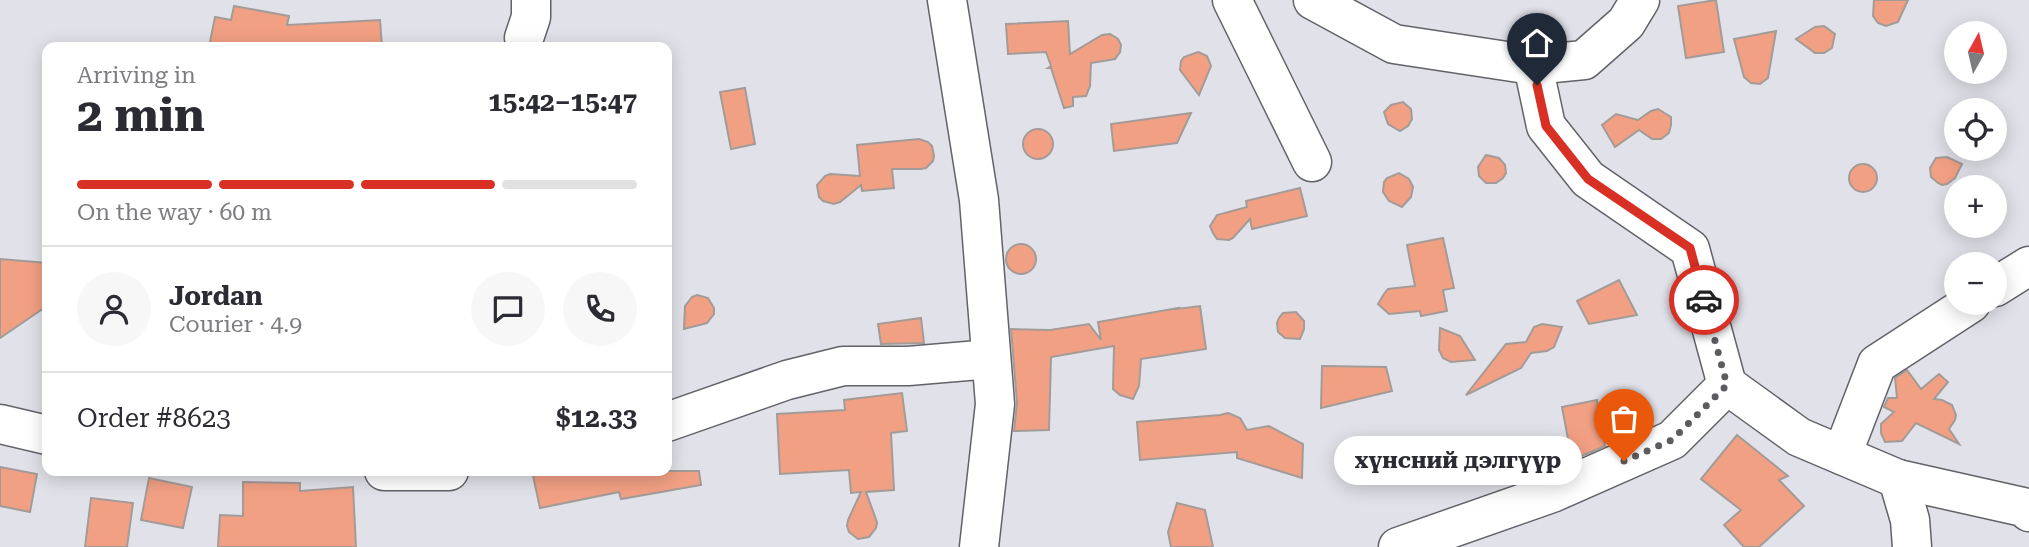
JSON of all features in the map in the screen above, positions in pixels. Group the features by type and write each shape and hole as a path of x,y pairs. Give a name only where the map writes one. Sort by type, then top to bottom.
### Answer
{"street":[{"path":"524,38 531,17 531,0"},
{"path":"947,0 979,201 995,404 979,547"},
{"path":"1232,0 1312,162"},
{"path":"1313,0 1394,44 1533,65 1584,60 1626,23 1640,0"},
{"path":"1533,65 1546,126 1588,179 1690,248 1727,385 1799,437 1898,479 2022,507 2029,512"},
{"path":"2007,280 2029,266"},
{"path":"1842,455 1877,364 1953,315"},
{"path":"672,420 787,380 843,366 908,366 991,359"},
{"path":"1398,547 1552,493 1672,440 1727,385"},
{"path":"0,424 42,434"},
{"path":"1898,479 1910,520 1912,547"}],"building":[{"path":"1716,0 1724,52 1686,58 1678,6"},
{"path":"1874,0 1908,0 1898,22 1886,26 1878,23 1873,16"},
{"path":"234,6 289,16 287,25 380,20 382,42 210,42 215,17 231,20"},
{"path":"1068,21 1070,54 1102,35 1110,34 1118,39 1121,45 1115,59 1091,63 1090,86 1086,96 1073,97 1073,106 1064,108 1051,68 1048,68 1051,66 1046,52 1008,54 1006,24"},
{"path":"1824,26 1835,34 1832,48 1824,53 1815,53 1796,39 1815,27"},
{"path":"1776,31 1768,78 1760,84 1751,83 1744,77 1734,39"},
{"path":"1198,52 1207,56 1211,66 1199,95 1180,70 1184,57"},
{"path":"745,88 755,144 731,149 720,92"},
{"path":"1403,102 1411,109 1412,119 1408,126 1400,131 1388,124 1384,112 1391,105"},
{"path":"1658,109 1671,117 1669,133 1661,139 1652,139 1639,130 1615,147 1602,125 1616,114 1638,120"},
{"path":"1191,113 1177,143 1114,151 1111,124"},
{"path":"1038,129 1049,133 1053,144 1049,155 1038,159 1027,155 1023,144 1027,133"},
{"path":"919,139 932,146 933,161 921,169 892,169 894,188 862,191 861,185 834,204 819,197 817,185 825,176 860,176 857,145"},
{"path":"1486,155 1499,158 1505,165 1506,173 1496,183 1486,183 1479,176 1478,167"},
{"path":"1944,157 1944,161 1962,164 1956,175 1944,175 1944,185 1931,177 1930,168 1936,158"},
{"path":"1863,164 1873,168 1877,178 1873,188 1863,192 1853,188 1849,178 1853,168"},
{"path":"1399,173 1409,179 1413,187 1411,197 1402,207 1389,201 1383,192 1387,178"},
{"path":"1300,188 1307,216 1252,229 1250,219 1229,240 1217,239 1213,233 1210,226 1217,215 1247,207 1246,201"},
{"path":"1443,238 1454,288 1443,290 1447,311 1421,316 1420,311 1389,314 1378,304 1388,289 1415,286 1407,245"},
{"path":"1021,244 1027,245 1035,253 1035,265 1027,273 1021,274 1015,273 1007,265 1006,259 1007,253 1015,245"},
{"path":"0,259 42,263 42,309 0,338"},
{"path":"1619,280 1637,315 1589,324 1577,301"},
{"path":"697,295 708,298 714,308 714,314 707,323 684,329 685,306"},
{"path":"1200,306 1206,349 1141,359 1139,386 1133,399 1120,395 1113,389 1114,346 1051,357 1049,430 1014,431 1017,403 1011,329 1050,330 1089,324 1101,340 1098,322"},
{"path":"1296,312 1304,321 1300,339 1285,338 1278,332 1279,318 1283,313"},
{"path":"921,318 924,343 881,344 878,324"},
{"path":"1542,324 1562,327 1554,347 1547,351 1531,353 1521,368 1466,395 1506,344 1526,342 1534,327"},
{"path":"1440,328 1460,336 1475,360 1451,362 1443,358 1439,350"},
{"path":"1322,366 1386,367 1392,391 1321,408"},
{"path":"1907,370 1921,389 1939,374 1948,382 1934,399 1952,405 1956,415 1949,429 1959,444 1916,423 1902,441 1885,442 1881,424 1894,412 1884,407 1888,398 1897,398 1895,378"},
{"path":"902,393 907,431 891,433 894,490 866,492 877,522 876,528 869,537 858,539 849,532 847,526 861,492 851,493 849,470 780,474 777,414 845,410 844,400"},
{"path":"1597,400 1598,406 1620,400 1631,404 1634,418 1629,426 1604,438 1605,446 1572,460 1562,407"},
{"path":"1228,413 1240,418 1247,430 1269,426 1303,444 1302,478 1237,458 1237,452 1140,460 1137,422"},
{"path":"1737,435 1788,476 1779,480 1804,506 1759,547 1744,547 1724,525 1741,510 1701,479"},
{"path":"0,467 37,474 30,512 0,506"},
{"path":"672,471 699,471 701,485 621,499 619,492 540,508 533,476 672,476"},
{"path":"149,478 192,487 183,528 141,520"},
{"path":"243,482 300,483 300,491 353,487 356,547 218,547 220,515 243,516"},
{"path":"91,498 133,503 127,547 85,547"},
{"path":"1177,503 1205,510 1213,547 1171,547 1168,532"}],"way so far":[{"path":"1624,461 1672,440 1727,385 1704,300"}],"place":[{"name":"хүнсний дэлгүүр","path":"1624,461"}],"route":[{"path":"1537,85 1546,126 1588,179 1690,248 1704,300"}]}
